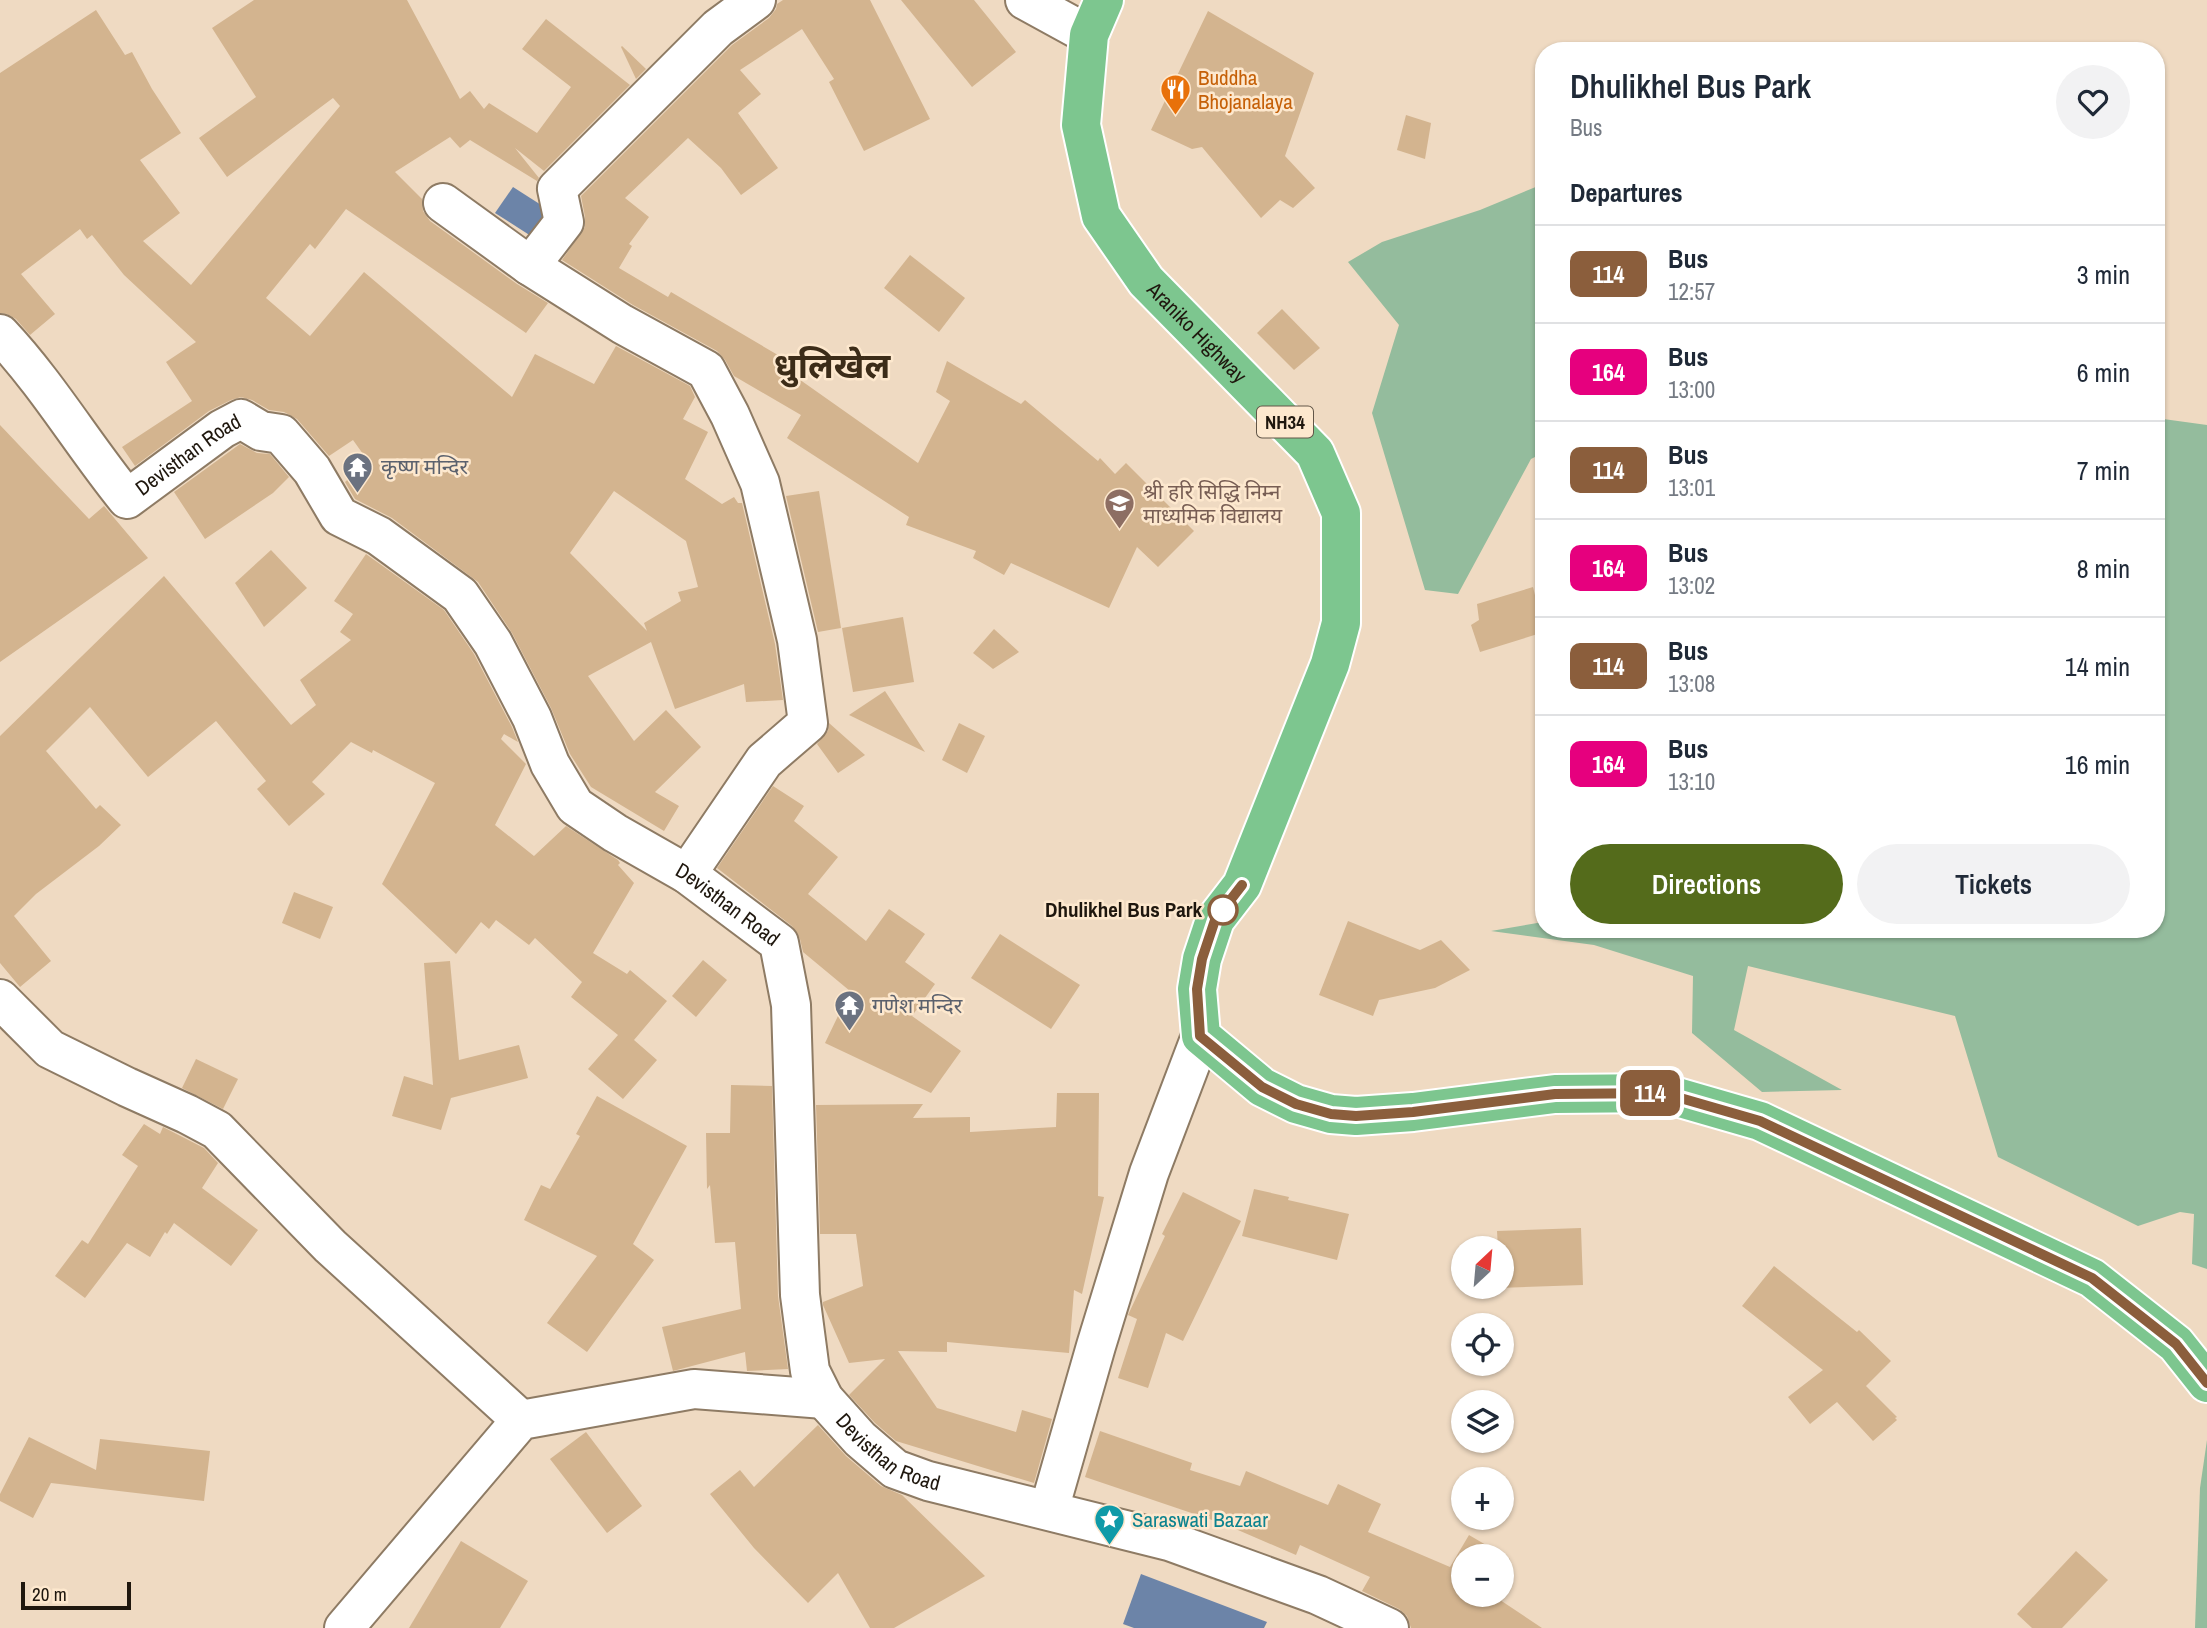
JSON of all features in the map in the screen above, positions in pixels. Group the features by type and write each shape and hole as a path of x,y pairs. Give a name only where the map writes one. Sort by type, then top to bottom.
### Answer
{"highway":[{"name":"Araniko Highway","path":"1104,0 1089,35 1081,125 1101,216 1146,281 1315,453 1341,513 1341,623 1330,664 1242,885 1215,920 1202,959 1197,989 1200,1036"},
{"path":"1200,1036 1262,1087 1296,1104 1331,1114 1356,1116 1413,1112 1555,1094 1663,1093 1760,1121 2092,1278 2176,1344 2207,1383"}],"street":[{"path":"530,266 564,222 557,189 718,28 756,0"},
{"path":"1025,0 1089,35"},
{"path":"443,203 530,266 622,324 706,370 730,415 760,483 797,640 808,723 764,761 687,874"},
{"name":"Devisthan Road","path":"0,334 56,401 127,499 222,429 242,419 261,431 281,434 312,470 339,516 379,536 460,596 494,643 532,718 550,764 575,806 615,833 687,874 779,943 791,1005 800,1295 810,1371 824,1399 860,1439 895,1469 928,1481 1169,1541 1318,1595 1389,1628"},
{"path":"0,999 50,1049 218,1130 330,1247 521,1420"},
{"path":"1049,1510 1149,1173 1200,1036"},
{"path":"344,1628 521,1420 694,1389 824,1399"}],"green space":[{"path":"1535,187 1535,457 1531,459 1458,594 1425,590 1372,413 1399,325 1348,262 1382,242 1480,210"},
{"path":"2165,419 2207,425 2207,1269 2192,1264 2194,1214 2180,1212 2138,1226 1998,1157 1955,1016 1748,966 1734,1030 1842,1090 1762,1092 1692,1033 1693,976 1594,945 1542,938 2165,938"},
{"path":"1535,923 1535,937 1491,931"},
{"path":"2207,1440 2207,1628 2195,1628 2200,1488"}],"water":[{"path":"513,187 549,210 531,236 495,213"},
{"path":"1141,1574 1267,1622 1264,1628 1134,1628 1123,1624"}],"building":[{"path":"254,0 407,0 460,99 470,91 484,109 489,103 537,133 571,87 522,49 546,19 630,85 544,171 515,148 539,178 537,181 470,140 460,148 450,137 395,172 422,199 423,211 430,221 548,303 526,333 346,209 315,249 310,244 266,298 310,336 364,272 512,397 535,354 594,384 616,346 690,386 695,397 683,419 708,432 685,479 722,504 734,497 738,503 742,503 775,644 783,700 746,702 744,684 675,709 651,642 588,676 634,741 666,710 701,747 655,792 679,806 664,831 591,787 570,754 551,708 512,633 478,582 392,518 355,499 345,482 368,461 353,440 329,456 297,419 241,397 209,411 135,466 122,447 192,401 166,362 196,342 124,275 92,235 87,239 80,229 21,274 55,314 30,335 16,319 0,313 0,73 96,10 125,55 132,52 181,133 140,160 180,213 143,241 191,285 340,106 333,98 227,177 199,138 256,97 212,28","holes":["614,491 686,541 698,587 678,592 681,601 644,623 647,631 570,553"]},
{"path":"783,0 870,0 930,119 864,151 829,82 834,79 802,29 740,70 761,94 738,113 778,168 741,195 721,168 688,138 625,198 649,217 629,244 632,246 619,268 668,297 671,292 783,358 779,365 918,463 950,401 936,392 947,361 1021,404 1025,400 1098,461 1100,458 1115,474 1126,463 1194,531 1158,567 1137,547 1109,608 1011,563 1004,575 973,558 976,551 906,525 909,517 787,438 801,415 734,376 717,351 633,305 562,260 585,227 581,196 732,45 769,18 777,4"},
{"path":"901,0 974,0 1016,52 972,87"},
{"path":"1208,11 1314,73 1285,156 1315,188 1293,208 1280,200 1261,218 1202,147 1192,149 1151,130"},
{"path":"621,47 646,69 636,79"},
{"path":"1406,115 1431,123 1425,159 1397,150"},
{"path":"910,255 965,298 939,332 884,288"},
{"path":"1282,309 1320,348 1294,370 1257,333"},
{"path":"0,425 89,519 104,506 148,558 0,662"},
{"path":"240,444 257,453 270,454 289,477 273,493 205,539 174,492"},
{"path":"819,491 841,628 818,632 786,496"},
{"path":"271,550 307,588 264,627 235,583"},
{"path":"366,554 444,610 474,654 512,727 518,742 504,734 501,739 526,764 495,825 534,856 566,826 618,860 618,865 634,883 593,953 627,974 630,970 667,1001 634,1040 657,1060 623,1099 588,1069 618,1035 571,997 582,982 535,938 529,945 496,920 489,929 481,922 456,954 382,884 435,783 373,750 372,753 351,742 312,782 325,794 289,826 257,789 266,781 216,721 148,777 90,707 46,751 96,809 100,805 121,825 99,846 36,894 14,916 51,961 20,987 0,963 0,736 164,576 291,725 316,705 300,680 351,640 340,632 353,614 334,601"},
{"path":"1533,587 1535,635 1480,652 1471,625 1479,620 1477,604"},
{"path":"903,617 914,682 853,692 842,628"},
{"path":"994,629 1019,652 993,669 973,653"},
{"path":"885,691 925,752 849,715"},
{"path":"829,723 865,755 838,773 817,744 828,731"},
{"path":"959,723 985,736 967,773 942,760"},
{"path":"773,786 804,806 794,821 838,857 808,894 866,941 889,909 925,934 905,962 935,984 912,1016 961,1051 931,1093 825,1043 850,991 803,952 800,939 792,926 717,868"},
{"path":"294,892 333,907 320,939 282,923"},
{"path":"1348,921 1420,950 1441,940 1470,970 1435,988 1379,1000 1373,1016 1319,995"},
{"path":"1000,934 1080,985 1051,1029 971,978"},
{"path":"703,960 727,980 696,1017 672,996"},
{"path":"450,961 459,1060 519,1045 528,1078 451,1098 441,1130 392,1116 404,1076 433,1085 424,963"},
{"path":"196,1059 238,1079 223,1109 182,1088"},
{"path":"731,1085 772,1086 778,1296 788,1369 747,1371 745,1352 673,1371 662,1327 741,1309 735,1242 715,1243 710,1185 707,1189 706,1133 730,1133"},
{"path":"1057,1093 1099,1093 1098,1196 1104,1197 1082,1294 1074,1290 1069,1353 947,1342 947,1352 898,1351 937,1408 1016,1432 1022,1410 1052,1419 1034,1483 896,1441 849,1395 885,1359 849,1363 823,1305 823,1302 863,1286 856,1234 820,1234 816,1105 923,1104 913,1118 970,1117 970,1132 1056,1127"},
{"path":"597,1096 687,1146 633,1244 654,1260 587,1352 547,1323 597,1256 524,1220 541,1185 550,1189 580,1136 576,1134"},
{"path":"144,1124 160,1134 163,1127 204,1148 218,1163 202,1188 258,1230 231,1266 174,1223 167,1234 165,1232 150,1257 127,1243 85,1298 55,1276 82,1240 88,1244 138,1166 122,1155"},
{"path":"1254,1189 1349,1214 1337,1260 1242,1236"},
{"path":"1183,1192 1241,1221 1183,1341 1166,1333 1148,1388 1118,1378 1137,1319 1128,1315"},
{"path":"1581,1228 1583,1285 1514,1287 1514,1236 1497,1236 1497,1231"},
{"path":"1774,1266 1857,1332 1859,1330 1891,1361 1866,1386 1897,1417 1897,1420 1873,1441 1837,1402 1810,1424 1788,1397 1823,1370 1742,1306"},
{"path":"818,1425 846,1456 881,1486 902,1495 985,1576 894,1628 870,1628 838,1573 808,1603 754,1548 710,1494 740,1470 754,1487"},
{"path":"1100,1431 1192,1463 1190,1470 1240,1486 1246,1471 1328,1505 1338,1484 1381,1504 1368,1532 1451,1565 1451,1607 1510,1607 1542,1628 1411,1628 1407,1616 1399,1609 1362,1591 1370,1577 1300,1545 1296,1555 1224,1524 1085,1477"},
{"path":"586,1432 642,1506 607,1533 550,1459"},
{"path":"29,1437 96,1470 100,1439 210,1451 204,1501 51,1483 33,1518 0,1501 0,1494"},
{"path":"1469,1535 1484,1544 1464,1544"},
{"path":"461,1541 528,1581 500,1628 409,1628"},
{"path":"2076,1551 2108,1580 2062,1628 2032,1628 2017,1614"}],"bus line":[{"name":"114","path":"1242,885 1215,920 1202,959 1197,989 1200,1036 1262,1087 1296,1104 1331,1114 1356,1116 1413,1112 1555,1094 1663,1093 1760,1121 2092,1278 2176,1344 2207,1383"}],"place":[{"name":"Buddha Bhojanalaya","path":"1175,117"},
{"name":"कृष्ण मन्दिर","path":"358,494"},
{"name":"श्री हरि सिद्धि निम्न माध्यमिक विद्यालय","path":"1120,531"},
{"name":"Dhulikhel Bus Park","path":"1223,910"},
{"name":"गणेश मन्दिर","path":"849,1033"},
{"name":"Saraswati Bazaar","path":"1109,1547"}],"district":[{"name":"धुलिखेल","path":"832,366"}]}
